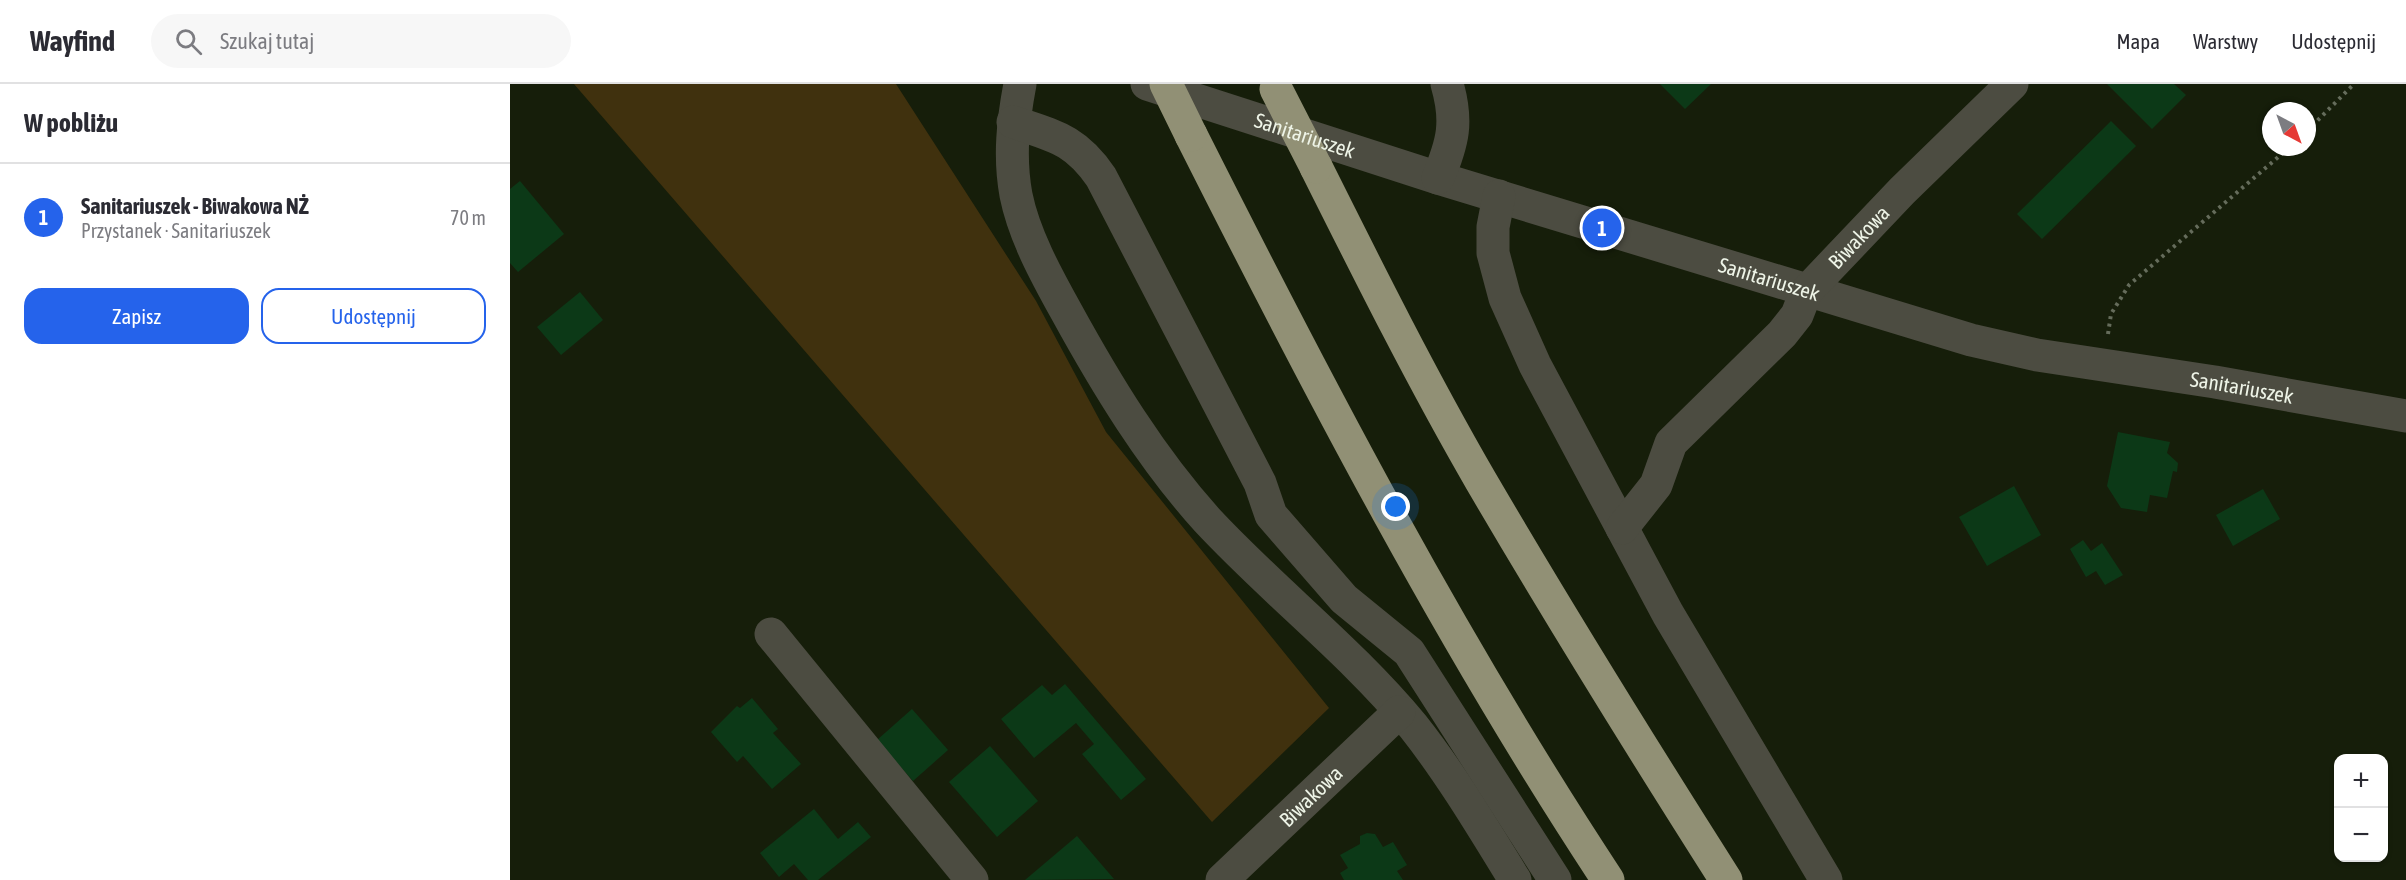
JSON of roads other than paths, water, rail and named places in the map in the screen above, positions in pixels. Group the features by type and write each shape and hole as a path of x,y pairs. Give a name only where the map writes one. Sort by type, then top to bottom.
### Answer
{"highway":[{"path":"1166,84 1308,368 1422,572 1569,821 1608,880"},
{"path":"1275,86 1397,327 1480,479 1613,702 1726,880"}],"street":[{"path":"1020,84 1013,122 1013,174 1025,224 1050,282 1123,408 1167,471 1207,519 1353,662 1400,712 1439,762 1515,880"},
{"name":"Sanitariuszek","path":"1147,84 1438,178 1971,340 2037,355 2215,382 2406,416"},
{"path":"1438,178 1452,146 1454,126 1446,84"},
{"name":"Biwakowa","path":"1622,528 1656,485 1671,443 1782,334 1797,315 1806,291 1902,191 2012,84"},
{"path":"1013,122 1064,139 1086,155 1101,177 1260,483 1271,515 1344,598 1410,652 1555,880"},
{"path":"1499,196 1493,226 1493,253 1505,298 1534,365 1668,614 1826,880"},
{"path":"771,634 972,880"},
{"name":"Biwakowa","path":"1222,880 1400,712"}],"place":[{"name":"Sanitariuszek - Biwakowa NŻ","path":"1602,228"}]}
